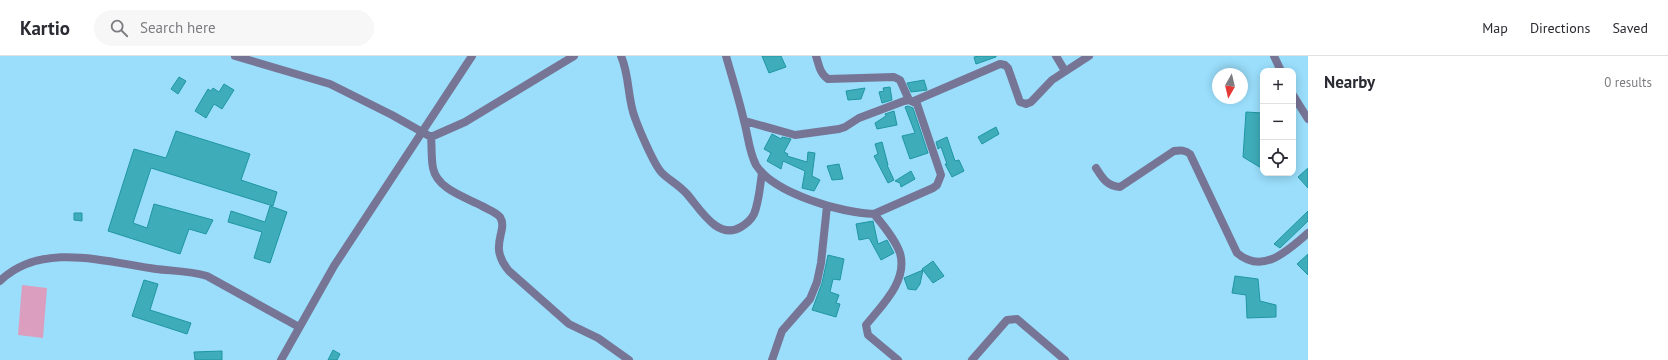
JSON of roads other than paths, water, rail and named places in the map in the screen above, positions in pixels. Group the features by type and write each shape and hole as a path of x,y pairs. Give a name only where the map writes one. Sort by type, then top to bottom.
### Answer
{"street":[{"path":"235,56 330,84 392,115 431,137 465,122 574,56"},
{"path":"281,360 334,266 420,132 472,56"},
{"path":"621,56 624,63 635,119 660,171 686,192 712,224 720,229 730,230 739,228 747,223 754,214 762,173"},
{"path":"726,56 752,155 762,173 783,187 827,206 874,214 933,188 940,180 941,175 917,104 911,101 900,80 894,77 828,79 823,76 816,56"},
{"path":"1056,56 1065,71"},
{"path":"744,121 795,135 845,127 859,118 911,101 1000,64 1006,65 1008,68 1020,102 1026,104 1031,102 1052,80 1089,56"},
{"path":"1274,56 1279,68"},
{"path":"1296,100 1308,119"},
{"path":"431,137 433,167 440,182 452,191 494,212 500,217 502,222 498,252 501,262 509,271 569,324 598,338 629,360"},
{"path":"1096,168 1106,183 1112,186 1120,187 1174,151 1186,151 1190,154 1238,253 1246,261 1258,264 1270,261 1308,234"},
{"path":"775,359 782,331 810,299 817,282 821,263 827,206"},
{"path":"874,214 899,251 901,262 897,284 866,325 866,330 868,335 898,360"},
{"path":"0,281 15,269 62,256 100,259 156,269 195,272 207,276 299,327"},
{"path":"972,360 1007,320 1012,318 1017,319 1066,360"}]}
